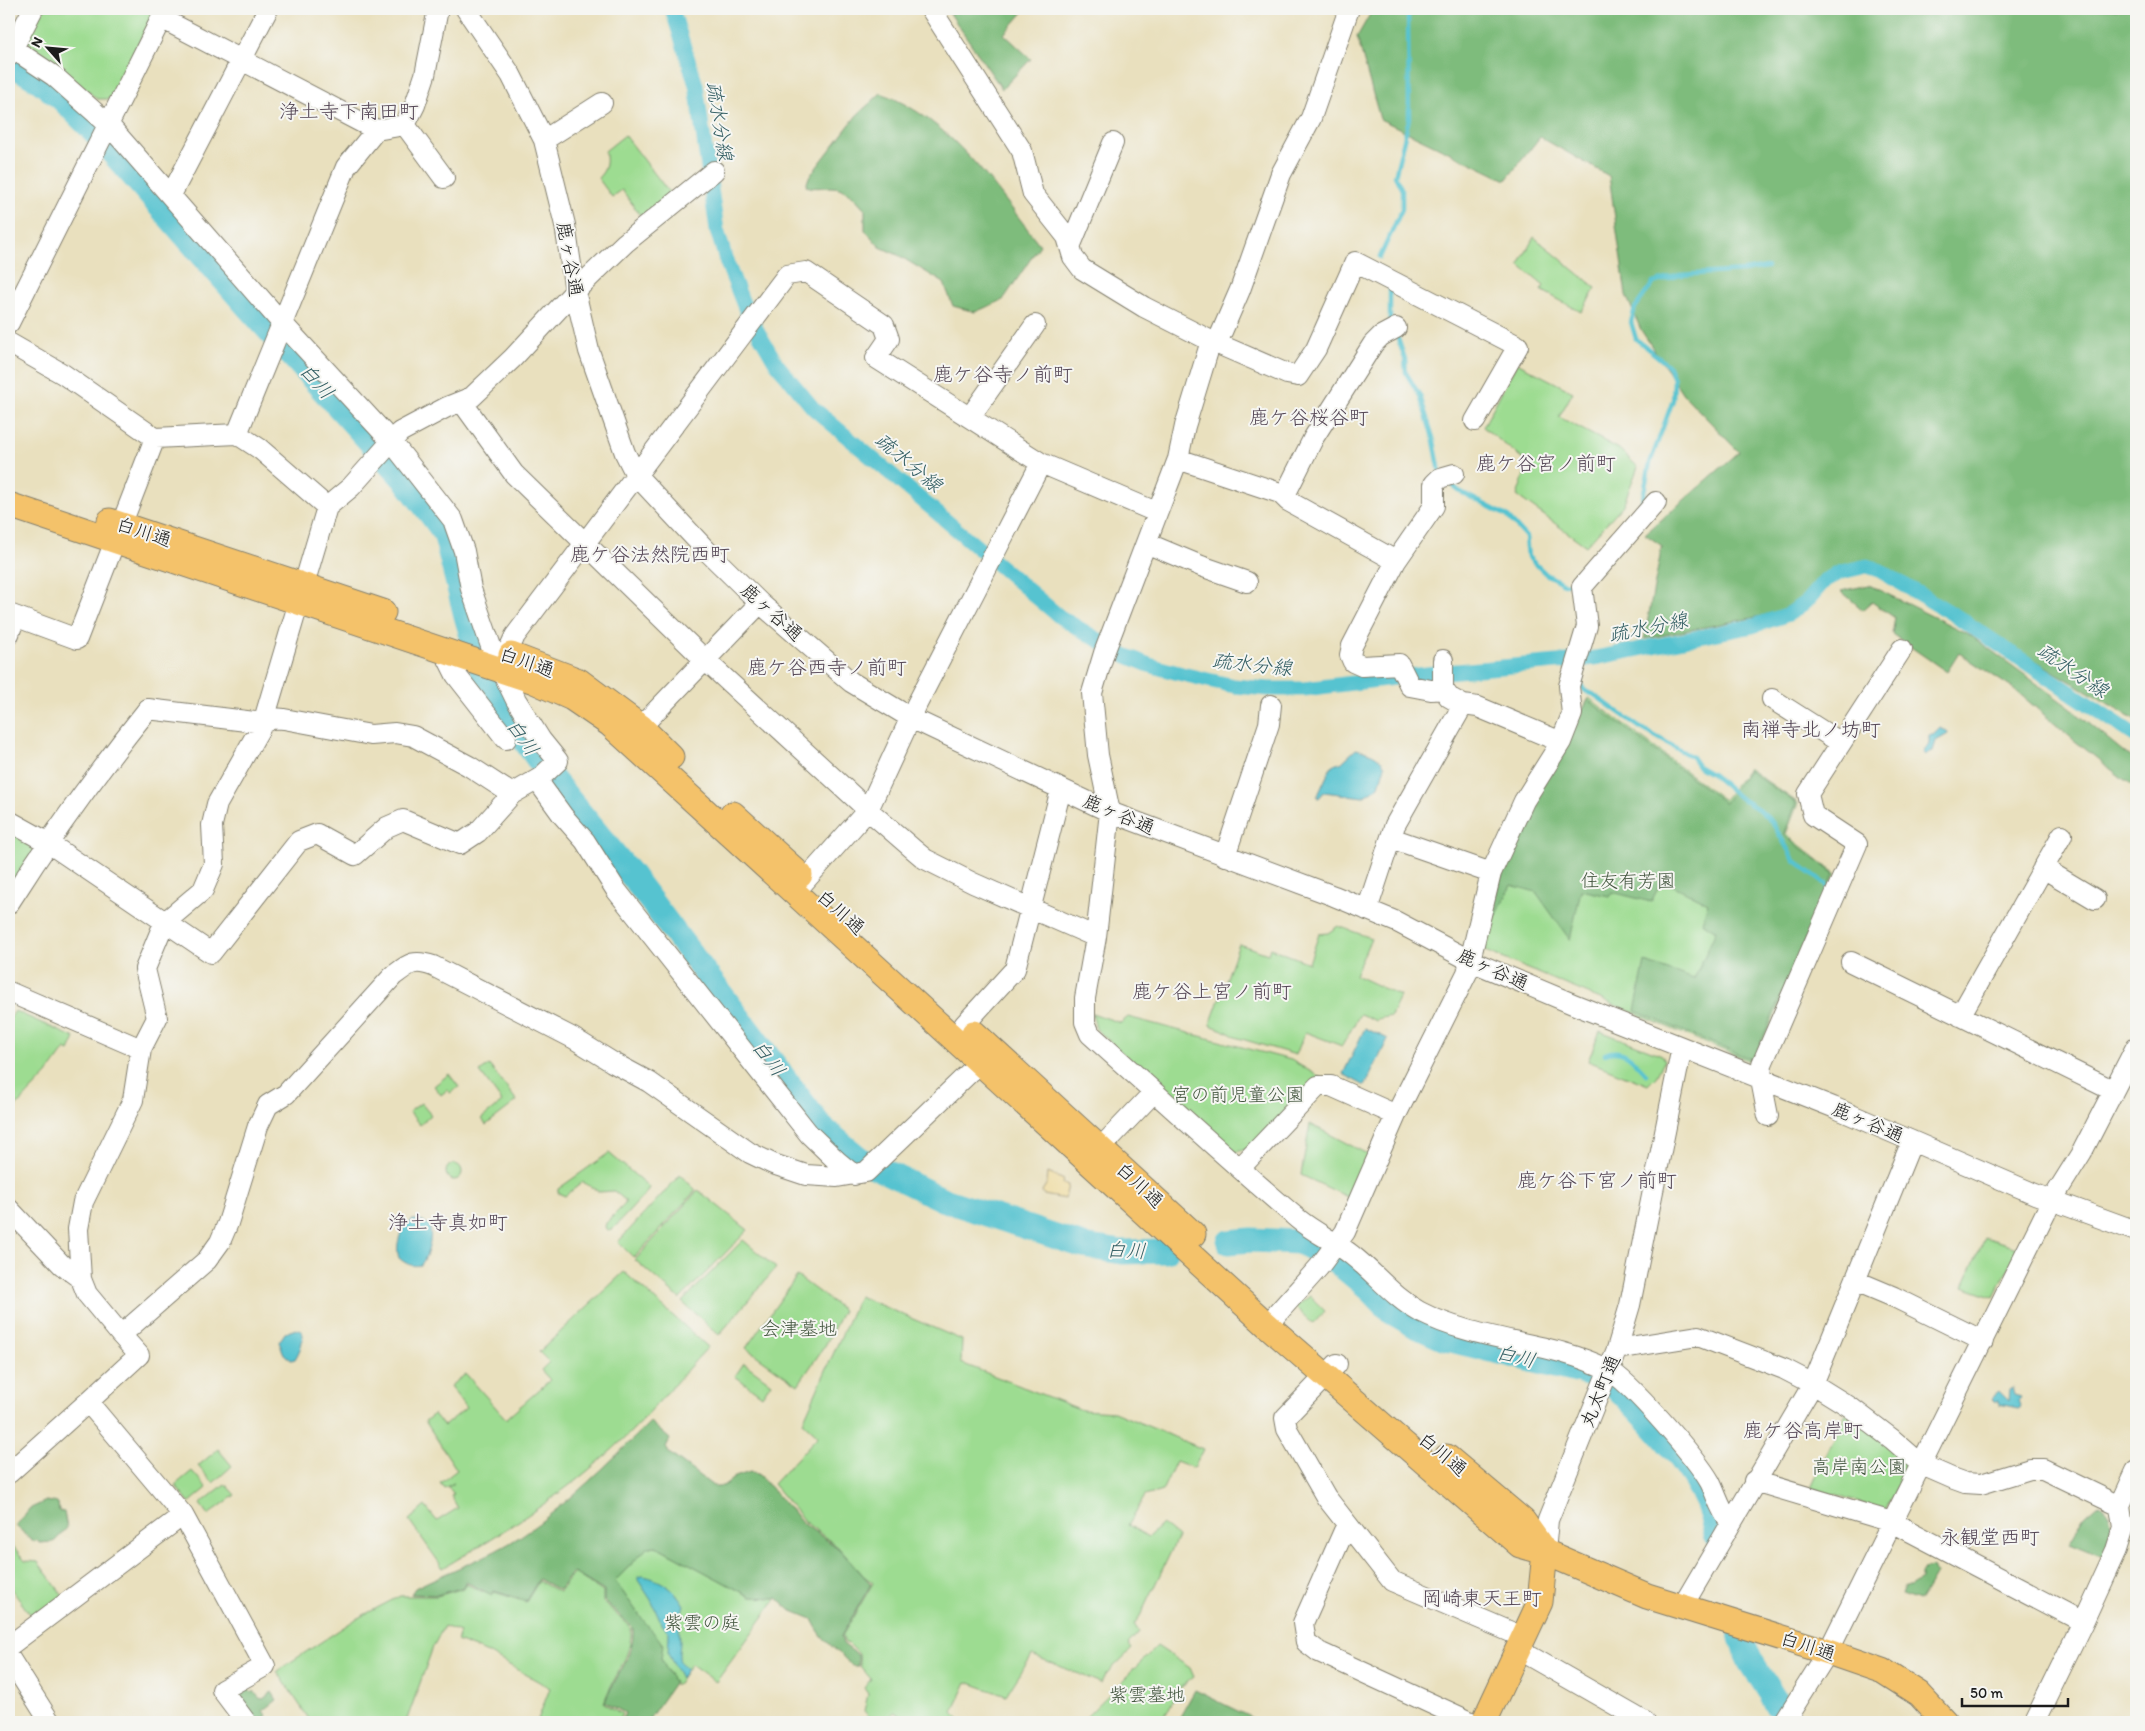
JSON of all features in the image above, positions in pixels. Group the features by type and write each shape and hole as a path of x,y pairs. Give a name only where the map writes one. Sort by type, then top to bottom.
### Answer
{"main road":[{"name":"白川通","path":"9,488 118,533"},
{"name":"白川通","path":"9,505 118,533 481,655 543,666 579,681 634,734 1520,1545 1545,1552 1647,1596 1883,1671 1919,1694 1945,1722"},
{"name":"白川通","path":"800,886 964,1025 986,1056"},
{"name":"丸太町通","path":"1484,1722 1540,1602 1545,1552"}],"street":[{"path":"9,821 47,842 164,923 212,953 299,840 317,834 355,856 387,827 403,820 460,844 478,832 512,794 543,774 558,761 481,655 464,552 453,520 383,449 277,332 171,195 103,134 54,76 10,51 33,9"},
{"path":"171,195 268,9"},
{"path":"404,125 414,105 424,75 438,9"},
{"name":"鹿ヶ谷通","path":"466,9 511,75 544,140 565,225 574,291 589,351 604,398 625,453 636,475 708,552 760,603 851,682 911,718 1110,812 1397,922 1471,961 1912,1140 2052,1200 2136,1231"},
{"path":"931,9 1022,151 1033,194 1067,237 1073,257 1082,269 1144,307 1214,342 1288,374 1298,376 1316,349 1355,262 1518,346 1475,421"},
{"path":"1350,9 1311,118 1281,174 1240,290 1214,342 1185,426 1178,459 1156,512 1095,681 1092,705 1098,755 1110,812 1096,937 1085,998 1084,1022 1090,1034 1300,1221 1334,1247 1355,1258 1383,1286 1420,1312 1457,1326 1573,1356 1608,1370 1634,1392 1696,1462 1710,1482 1723,1514 1730,1522"},
{"path":"9,323 163,14 241,60 376,130 404,125"},
{"path":"544,140 602,102"},
{"path":"404,125 444,178"},
{"path":"236,434 346,167 376,130"},
{"path":"1070,247 1112,143"},
{"path":"9,1473 139,1355 88,1294 81,1280 78,1229 83,1202 133,1100 141,1049 157,1018 145,969 164,923 203,890 214,864 212,825 217,804 262,723 327,507 350,487 400,432 447,407 472,397 513,358 574,291 625,243 710,175"},
{"path":"506,739 456,675 481,655 516,636 787,275 806,272 884,325 889,339 876,358 1041,463 1156,512"},
{"path":"970,417 1035,325"},
{"path":"1284,497 1324,422 1374,344 1393,330"},
{"path":"9,344 62,374 155,438 236,434 260,449 327,507"},
{"path":"462,402 514,474 706,660 868,810 925,859 1031,910 1096,937"},
{"path":"11,622 77,639 155,438"},
{"path":"1178,459 1280,493 1396,560"},
{"path":"800,886 868,810 911,718 1041,463"},
{"path":"1447,476 1434,484 1434,506 1396,560 1352,646 1350,655 1352,662 1362,666 1399,664 1410,686 1431,690 1443,672 1448,697 1463,705 1478,707 1561,742"},
{"path":"1272,1319 1319,1267 1345,1232 1396,1115 1471,961 1491,873 1524,801 1561,742 1572,714 1569,686 1587,626 1582,587 1656,502"},
{"path":"1146,543 1201,566 1247,582"},
{"path":"634,734 760,603"},
{"path":"1768,1116 1761,1080 1762,1064 1857,844 1813,815 1808,794 1902,649"},
{"path":"1772,699 1841,743"},
{"path":"1225,856 1269,724 1272,704"},
{"path":"1367,910 1395,825 1463,705"},
{"path":"9,903 47,842 148,708 262,723 273,718 284,718 371,735 394,733 413,736 469,766 512,794"},
{"path":"543,774 563,816 585,841 616,890 809,1134 837,1161 865,1170"},
{"path":"964,1025 1015,969 1061,789"},
{"path":"1960,1016 2062,834"},
{"path":"1391,838 1491,873"},
{"path":"2043,868 2095,899"},
{"path":"121,1335 207,1260 220,1242 228,1223 251,1147 268,1105 286,1094 393,976 414,962 420,961 433,966 573,1038 664,1091 698,1118 750,1153 773,1164 806,1175 822,1177 865,1170 986,1056"},
{"path":"1850,962 2112,1090"},
{"path":"9,992 141,1049"},
{"name":"丸太町通","path":"1545,1552 1548,1520 1617,1349 1630,1305 1682,1047"},
{"path":"1784,1722 1828,1652 2052,1200 2082,1152 2112,1090 2136,1047"},
{"path":"1240,1168 1318,1086 1332,1086 1396,1115"},
{"path":"1094,1154 1154,1092"},
{"path":"1682,1607 1754,1481 1813,1384 1912,1140"},
{"path":"9,1209 62,1265 81,1280"},
{"path":"1856,1281 1894,1297 1983,1341"},
{"path":"1617,1349 1698,1336 1784,1369 1813,1384 1850,1407 1922,1465 1965,1483 1981,1484 2030,1469 2043,1469 2120,1506"},
{"path":"1330,1370 1285,1418 1287,1429 1326,1497 1392,1581 1522,1644 1645,1722"},
{"path":"88,1402 183,1515 265,1666 222,1690 246,1722"},
{"path":"2034,1722 2116,1550 2123,1528 2120,1506 2136,1471"},
{"path":"1754,1481 1892,1522 2083,1622"},
{"path":"9,1646 183,1515"},
{"path":"1347,1524 1303,1623 1306,1642 1319,1652 1471,1722"},
{"path":"9,1657 50,1722"}],"green space":[{"path":"38,9 156,9 110,99 97,99 60,67 23,39"},
{"path":"947,9 1026,9 1004,34 1031,59 1002,89"},
{"path":"1373,9 2136,9 2136,720 1865,560 1777,613 1644,639 1662,546 1645,534 1739,452 1683,394 1641,330 1626,295 1609,176 1540,137 1506,180 1380,119 1357,37"},
{"path":"881,93 907,105 930,120 951,138 988,179 1040,245 1003,300 975,312 953,306 944,283 898,255 880,247 865,230 865,209 850,194 837,187 816,188 806,186 809,177 857,115"},
{"path":"625,135 671,195 641,216 622,190 612,197 598,178 606,166 605,151"},
{"path":"1534,237 1596,288 1581,312 1541,290 1544,286 1519,265"},
{"path":"1517,363 1573,392 1559,417 1619,449 1638,467 1623,505 1586,546 1517,496 1528,463 1483,427"},
{"path":"1869,585 1970,635 2069,707 2136,762 2136,789 2015,690 1959,653 1947,672 1892,634 1895,618 1872,602 1863,610 1841,591"},
{"name":"住友有芳園","path":"1589,698 1724,800 1748,768 1798,803 1786,834 1836,874 1754,1063 1478,948 1514,837"},
{"name":"住友有芳園","path":"1588,700 1725,803 1748,770 1796,803 1784,835 1834,874 1753,1060 1635,1011 1645,962 1694,979 1716,931 1702,922 1708,903 1662,880 1651,902 1612,892 1609,896 1581,890 1570,940 1536,892 1511,885 1492,925 1486,923 1515,837"},
{"path":"9,826 33,840 35,850 9,891"},
{"path":"1338,926 1371,938 1355,975 1400,996 1391,1016 1377,1019 1376,1021 1360,1014 1342,1046 1305,1032 1296,1055 1235,1037 1210,1025 1239,944 1268,954 1270,948 1309,963 1319,934 1328,933"},
{"path":"15,1011 75,1038 69,1051 65,1049 47,1074 9,1114 9,1020"},
{"name":"宮の前児童公園","path":"1092,1013 1121,1023 1128,1017 1291,1060 1320,1077 1251,1148 1233,1153 1096,1029"},
{"path":"1600,1031 1662,1055 1665,1060 1656,1077 1648,1085 1588,1061"},
{"path":"489,1065 517,1101 486,1125 481,1119 502,1102 480,1072"},
{"path":"449,1074 459,1087 450,1093 447,1090 441,1095 434,1086"},
{"path":"421,1103 431,1115 420,1125 409,1112"},
{"path":"1310,1124 1373,1157 1354,1200 1301,1175"},
{"path":"609,1153 649,1187 647,1192 612,1230 608,1230 605,1227 606,1223 625,1204 625,1200 614,1191 599,1192 583,1182 565,1196 558,1193 558,1189"},
{"path":"454,1164 460,1166 462,1172 460,1178 454,1180 448,1178 446,1172 448,1166"},
{"path":"680,1175 696,1190 634,1258 618,1242"},
{"path":"698,1190 748,1230 680,1299 635,1260"},
{"path":"1985,1237 2019,1248 1994,1297 1963,1286"},
{"path":"743,1240 776,1268 719,1335 682,1302"},
{"path":"624,1272 708,1347 639,1424 574,1482 488,1541 443,1568 409,1520 425,1506 437,1521 458,1508 451,1496 454,1494 448,1487 454,1483 444,1488 440,1483 457,1470 425,1421 434,1414 444,1426 466,1408 450,1386 466,1374 506,1419 550,1380 541,1370 549,1362 539,1352"},
{"name":"会津墓地","path":"797,1276 843,1310 826,1344 798,1385 746,1348"},
{"path":"859,1296 962,1340 961,1363 1082,1410 1114,1412 1203,1449 1194,1468 1176,1461 1162,1491 1145,1496 1128,1525 1148,1537 1162,1524 1178,1537 1140,1616 1134,1624 1139,1632 1128,1644 1132,1649 1105,1675 1101,1683 1032,1655 1006,1696 967,1682 953,1712 963,1722 908,1722 909,1720 894,1712 886,1722 874,1722 864,1711 868,1694 864,1688 871,1679 860,1666 859,1654 849,1644 845,1643 842,1636 873,1583 864,1576 838,1547 805,1522 773,1484 818,1436 803,1422"},
{"path":"1310,1296 1325,1311 1313,1324 1295,1307"},
{"path":"744,1363 771,1383 762,1396 735,1376"},
{"name":"高岸南公園","path":"1846,1413 1909,1460 1886,1511 1811,1488"},
{"path":"650,1422 670,1439 666,1447 669,1453 713,1486 723,1486 735,1477 750,1472 759,1475 804,1524 838,1548 871,1584 841,1636 843,1644 858,1655 858,1666 852,1666 830,1645 812,1619 790,1610 777,1598 751,1597 656,1546 648,1547 615,1581 663,1644 661,1659 674,1683 647,1722 621,1722 625,1713 605,1702 631,1648 633,1628 604,1601 604,1591 573,1572 559,1590 539,1579 526,1601 494,1591 492,1595 466,1582 464,1587 437,1595 411,1594 415,1588 495,1551 538,1524 588,1482"},
{"path":"218,1449 232,1466 213,1483 198,1466"},
{"path":"192,1471 207,1488 189,1503 175,1485"},
{"path":"225,1484 235,1495 208,1515 200,1504"},
{"path":"46,1501 58,1503 59,1511 64,1512 67,1528 54,1542 39,1543 37,1540 34,1542 16,1526 29,1509"},
{"path":"2099,1504 2105,1508 2111,1521 2111,1536 2104,1556 2070,1542 2085,1516"},
{"path":"9,1541 25,1561 38,1562 64,1597 32,1617 9,1586"},
{"name":"紫雲の庭","path":"656,1546 751,1597 777,1598 716,1682 691,1664 676,1686 660,1659 662,1644 615,1581 648,1547"},
{"path":"1932,1567 1935,1574 1919,1601 1901,1595 1904,1587 1910,1587 1921,1580 1921,1574 1925,1568"},
{"path":"574,1573 603,1592 603,1602 631,1628 629,1648 604,1703 622,1714 618,1722 537,1722 550,1688 488,1653 457,1641 460,1632 444,1626 433,1647 406,1722 311,1722 277,1671 356,1619 400,1596 437,1596 464,1588 466,1584 492,1596 494,1592 526,1602 539,1581 559,1592"},
{"name":"紫雲墓地","path":"1157,1646 1190,1668 1194,1677 1179,1689 1162,1722 1081,1722"},
{"path":"244,1686 252,1693 254,1691 259,1698 263,1699 272,1692 277,1700 263,1711 267,1716 261,1720 263,1722 251,1722 230,1694"},
{"path":"1195,1690 1260,1722 1177,1722"}],"sand":[{"path":"1048,1173 1064,1180 1063,1184 1068,1185 1065,1199 1044,1195 1042,1191 1047,1183"}],"water":[{"path":"1940,728 1947,731 1948,734 1936,741 1933,751 1925,755 1923,753 1929,743 1929,735 1933,735"},
{"path":"1356,749 1369,753 1383,762 1385,766 1379,786 1363,797 1324,792 1319,798 1317,797 1332,765 1341,763"},
{"path":"1365,1028 1388,1039 1365,1086 1343,1074"},
{"path":"412,1220 418,1220 430,1225 431,1235 426,1256 421,1265 415,1266 399,1258 398,1253 399,1237 404,1227"},
{"path":"296,1329 302,1331 302,1342 295,1359 291,1360 284,1354 279,1342 285,1333"},
{"path":"2012,1388 2014,1395 2021,1397 2019,1400 2021,1406 2018,1408 1999,1404 1997,1400 1995,1402 1991,1398 1998,1392 2008,1402 2009,1390"},
{"path":"643,1576 666,1586 676,1594 684,1605 680,1623 679,1657 683,1666 687,1669 681,1678 668,1654 669,1632 663,1626 651,1600 638,1580 638,1577"}],"waterway":[{"name":"疏水分線","path":"672,9 696,85 717,230 727,263 747,313 776,363 813,408 1060,617 1120,653 1149,665 1182,674 1234,686 1269,689 1304,689 1435,673 1595,658 1753,626 1789,614 1807,601 1825,580 1841,572 1867,566 1879,570 1956,616 2136,736"},
{"path":"1380,257 1402,209 1402,190 1395,176 1409,119 1408,9"},
{"name":"白川","path":"9,62 40,81 61,98 93,130 249,308 406,481 445,533 466,616 487,687 553,780 632,876 821,1127 861,1160 944,1200 1083,1246 1122,1252 1166,1251"},
{"path":"1641,506 1650,463 1673,400 1674,379 1668,365 1636,339 1631,322 1635,308 1653,283 1680,275 1744,271 1767,267"},
{"path":"1390,289 1390,325"},
{"path":"1396,333 1405,359 1406,373 1420,396 1434,441 1440,472"},
{"path":"1448,482 1459,491 1507,516 1526,537 1528,557 1546,574 1564,584 1579,582"},
{"path":"1580,677 1585,690 1639,727 1692,757 1699,767 1713,775 1740,798 1758,809 1772,822 1794,860 1826,884 1830,892"},
{"path":"1605,1054 1618,1052 1628,1056 1646,1074"},
{"name":"白川","path":"1229,1242 1251,1240 1299,1242 1337,1262 1371,1290 1393,1313 1414,1325 1443,1338 1593,1375"},
{"name":"白川","path":"1614,1385 1664,1438 1688,1468 1707,1502 1716,1534"},
{"name":"白川","path":"1741,1638 1751,1662 1789,1722"}],"district":[{"name":"浄土寺下南田町","path":"349,111"},
{"name":"鹿ケ谷寺ノ前町","path":"1003,374"},
{"name":"鹿ケ谷桜谷町","path":"1309,417"},
{"name":"鹿ケ谷宮ノ前町","path":"1546,463"},
{"name":"鹿ケ谷法然院西町","path":"650,554"},
{"name":"鹿ケ谷西寺ノ前町","path":"827,667"},
{"name":"南禅寺北ノ坊町","path":"1811,729"},
{"name":"鹿ケ谷上宮ノ前町","path":"1212,991"},
{"name":"鹿ケ谷下宮ノ前町","path":"1597,1180"},
{"name":"浄土寺真如町","path":"448,1222"},
{"name":"鹿ケ谷高岸町","path":"1803,1430"},
{"name":"永観堂西町","path":"1990,1537"},
{"name":"岡崎東天王町","path":"1482,1598"}]}
